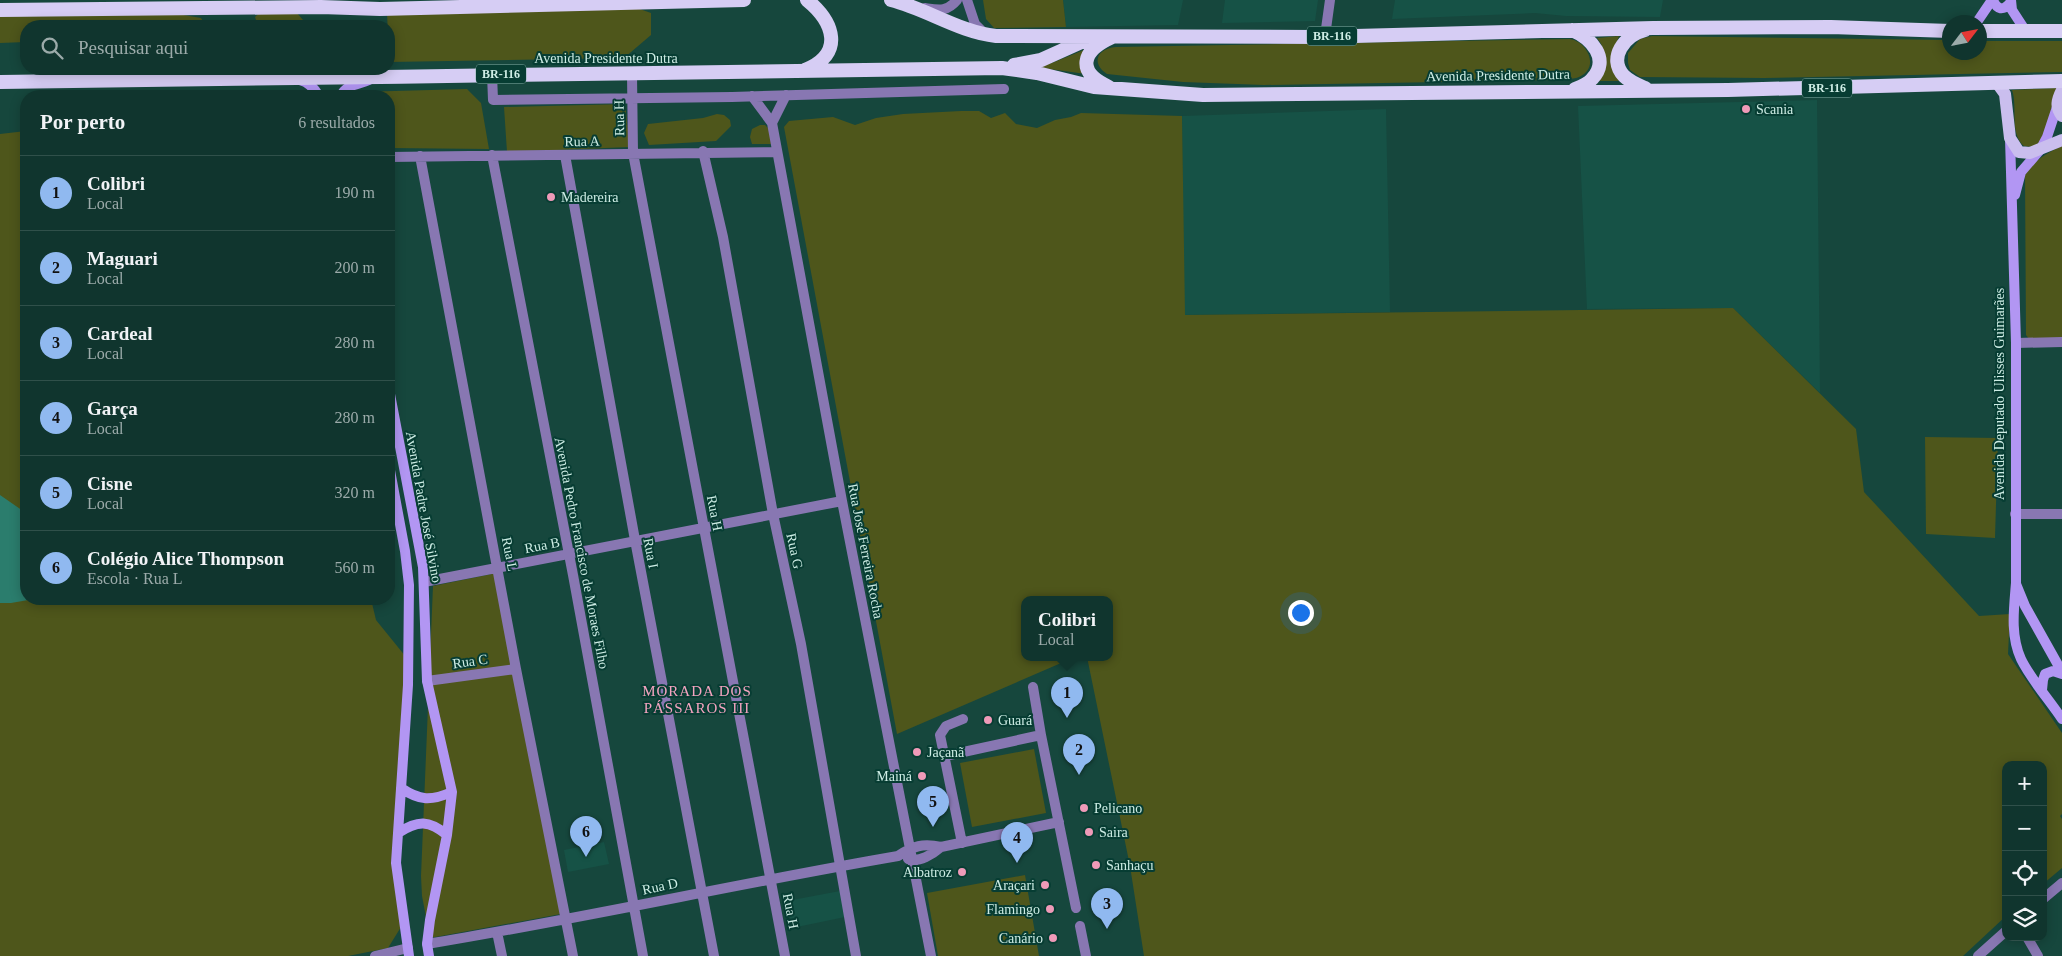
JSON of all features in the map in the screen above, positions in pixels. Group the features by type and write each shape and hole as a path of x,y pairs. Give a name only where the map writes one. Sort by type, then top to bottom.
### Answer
{"highway":[{"path":"0,10 321,3 380,9 744,0"},
{"path":"800,72 822,60 830,48 832,36 822,12 807,0"},
{"path":"891,0 912,5 972,32 985,34 1095,36"},
{"name":"Avenida Presidente Dutra","path":"1002,68 1041,60 1095,36 1325,36 1653,28 1831,27 1942,31"},
{"path":"1653,28 1635,32 1625,40 1619,51 1618,60 1623,75 1634,84 1657,90"},
{"path":"1569,29 1582,34 1591,41 1597,49 1598,61 1597,69 1592,79 1572,91"},
{"path":"1987,31 2062,31"},
{"path":"1114,89 1095,78 1089,71 1087,60 1088,54 1095,47 1115,36"},
{"name":"Avenida Presidente Dutra","path":"0,82 1002,68 1037,72 1094,87 1203,95 1827,88 1997,83"},
{"name":"BR-116","path":"1997,83 2062,81"}],"main road":[{"path":"1982,15 1992,0 2001,9 2006,8 2010,2"},
{"path":"2010,2 2012,10 2025,30"},
{"path":"344,90 351,85 376,77"},
{"path":"291,78 305,81 315,90"},
{"name":"Avenida Deputado Ulisses Guimarães","path":"1997,83 2005,94 2010,138 2016,342 2016,583 2013,613 2015,636 2021,660 2062,719"},
{"path":"2060,111 2058,100 2062,90"},
{"name":"Avenida Deputado Ulisses Guimarães","path":"2012,206 2021,172 2040,150 2060,111"},
{"path":"2010,138 2020,152 2030,154 2062,140"},
{"name":"Avenida Padre José Silvino","path":"395,420 418,539 424,582 424,636 427,681 452,792 447,836 430,920 427,944 429,956"},
{"name":"Avenida Padre José Silvino","path":"395,497 410,591 408,685 398,833 398,878 408,952"},
{"name":"Avenida Deputado Ulisses Guimarães","path":"2016,583 2025,606 2062,673"},
{"path":"2042,690 2045,674 2053,672 2062,673"},
{"path":"401,788 420,798 429,799 452,792"},
{"path":"398,833 418,823 438,827 447,836"}],"street":[{"path":"912,5 942,11 957,0"},
{"path":"966,0 975,24 985,34"},
{"path":"1325,36 1330,0"},
{"path":"492,74 493,100 752,96 1004,89"},
{"name":"Rua H","path":"632,74 633,153 785,956"},
{"path":"752,96 772,123 786,95"},
{"name":"Rua José Ferreira Rocha","path":"772,123 842,501 931,956"},
{"name":"Rua G","path":"703,152 723,237 773,514 801,644 856,956"},
{"name":"Rua A","path":"395,157 777,152"},
{"name":"Avenida Pedro Francisco de Moraes Filho","path":"492,155 643,956"},
{"name":"Rua I","path":"565,155 635,540 714,956"},
{"name":"Rua L","path":"420,156 516,669 573,956"},
{"path":"2016,342 2062,342"},
{"name":"Rua B","path":"424,582 704,526 842,501"},
{"path":"2015,514 2062,514"},
{"name":"Rua C","path":"427,681 516,669"},
{"path":"1033,687 1076,908"},
{"path":"962,843 940,735 946,726 963,719"},
{"path":"945,756 1042,735"},
{"path":"910,848 928,844 940,847 1059,822"},
{"path":"913,861 930,856 940,847"},
{"name":"Rua D","path":"427,944 634,906 770,878 898,856 910,848"},
{"name":"Rua D","path":"898,856 913,861"},
{"path":"2047,896 2062,883"},
{"path":"1080,926 1086,956"},
{"path":"497,932 502,956"},
{"path":"1978,956 2002,935"},
{"path":"2029,941 2038,956"},
{"path":"375,956 408,952"}],"shaded area":[{"path":"983,0 1063,0 1066,27 994,28 986,19"},
{"path":"1063,0 1183,0 1178,25 1066,27"},
{"path":"1225,0 1318,0 1315,21 1222,23"},
{"path":"1395,0 1663,0 1660,17 1566,16 1535,13 1392,19"},
{"path":"292,7 303,20 256,20 255,17 262,10"},
{"path":"634,7 651,13 651,35 624,58 395,62 395,20 387,20 387,12"},
{"path":"155,10 201,18 202,20 20,20 20,42 0,43 0,14"},
{"path":"1619,36 1612,55 1619,81 1597,81 1604,54 1601,43 1597,38"},
{"path":"1652,36 1942,40 1942,60 1987,60 1987,41 2062,41 2062,72 1764,78 1640,77 1630,70 1628,53 1640,39"},
{"path":"1570,39 1582,45 1586,50 1590,62 1589,68 1579,77 1554,80 1264,85 1183,82 1107,74 1102,70 1098,61 1101,53 1116,47"},
{"path":"1084,50 1086,74 1035,67 1052,63"},
{"path":"2057,88 2043,140 2033,147 2024,146 2019,141 2015,127 2012,90"},
{"path":"467,89 481,103 489,149 395,148 395,91"},
{"path":"1817,100 1820,393 1733,308 1587,309 1578,106"},
{"path":"625,104 630,147 507,152 504,107"},
{"path":"1386,109 1390,312 1184,315 1182,116"},
{"path":"979,111 991,118 1005,113 1016,124 1037,128 1055,120 1081,113 1182,116 1185,315 1733,308 1856,429 1864,492 1979,616 2010,614 2008,654 2062,733 2062,814 2060,816 2062,819 2062,868 2047,881 2047,761 2002,761 2002,920 1963,956 1144,956 1130,866 1088,661 1113,661 1113,596 1021,596 1021,661 1066,661 897,734 784,127 789,121 833,117 855,125 876,118 903,114"},
{"path":"717,114 724,115 730,120 731,126 716,141 649,145 644,133 648,124 703,118"},
{"path":"765,125 770,130 771,144 752,144 750,137 752,129"},
{"path":"20,132 20,605 372,605 376,620 406,657 400,844 401,927 388,948 348,956 0,956 0,134"},
{"path":"2062,146 2062,339 2029,339 2026,335 2025,175 2041,158"},
{"path":"1925,437 1998,438 1995,538 1926,534"},
{"path":"0,495 20,509 20,601 0,603"},
{"path":"497,573 561,914 430,938 422,896 421,876 433,586"},
{"path":"1034,749 1046,813 972,827 960,763"},
{"path":"604,842 609,864 568,872 564,850"},
{"path":"1025,875 1039,956 938,956 927,893"},
{"path":"840,891 845,917 792,928 787,901"}],"place":[{"name":"Scania","path":"1746,109"},
{"name":"Madereira","path":"551,197"},
{"name":"Colibri","path":"1067,718"},
{"name":"Guará","path":"988,720"},
{"name":"Jaçanã","path":"917,752"},
{"name":"Maguari","path":"1079,775"},
{"name":"Mainá","path":"922,776"},
{"name":"Pelicano","path":"1084,808"},
{"name":"Cisne","path":"933,827"},
{"name":"Saira","path":"1089,832"},
{"name":"Colégio Alice Thompson","path":"586,857"},
{"name":"Garça","path":"1017,863"},
{"name":"Sanhaçu","path":"1096,865"},
{"name":"Albatroz","path":"962,872"},
{"name":"Araçari","path":"1045,885"},
{"name":"Flamingo","path":"1050,909"},
{"name":"Cardeal","path":"1107,929"},
{"name":"Canário","path":"1053,938"}],"district":[{"name":"MORADA DOS PÁSSAROS III","path":"697,700"}]}
